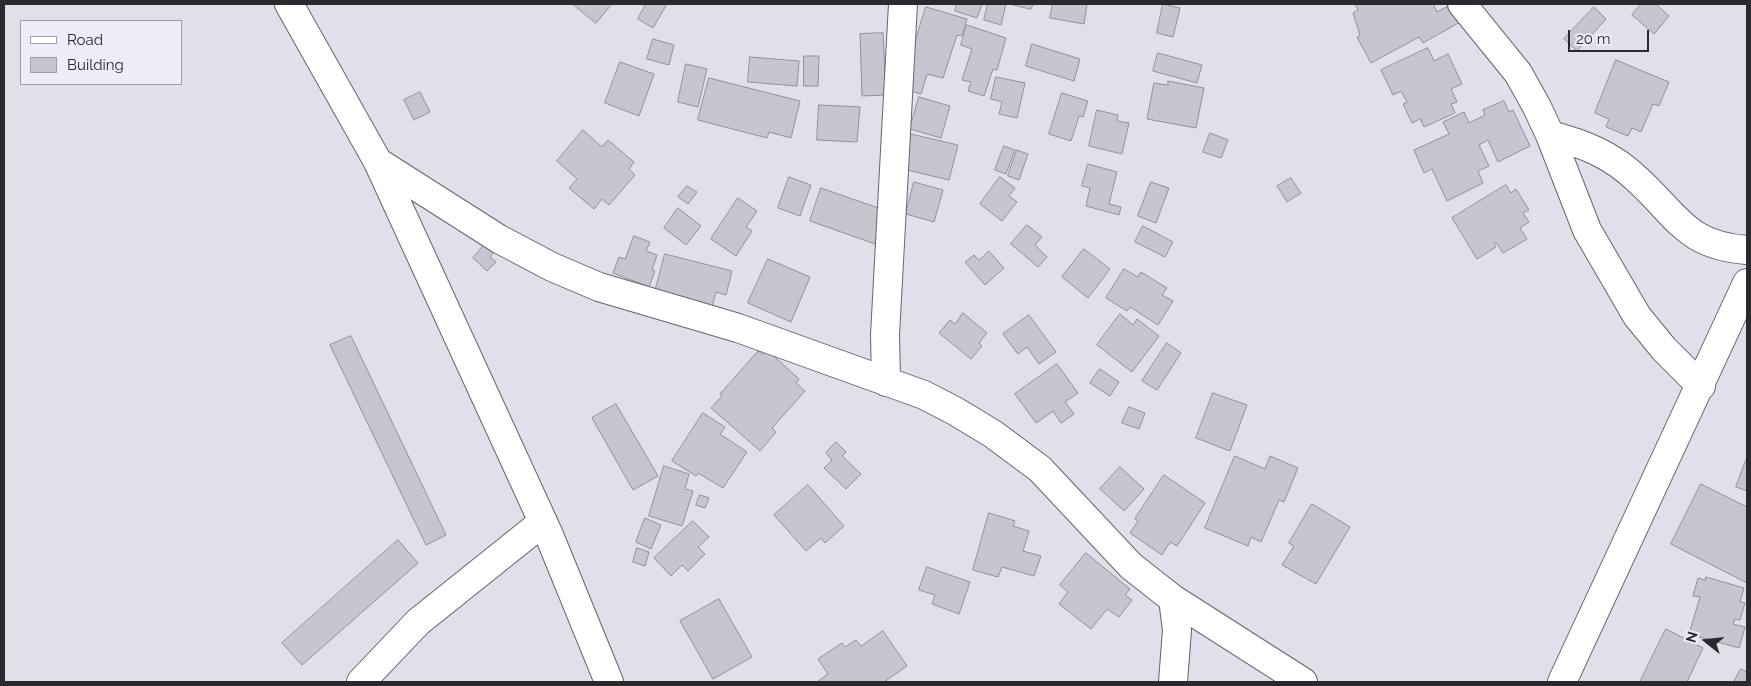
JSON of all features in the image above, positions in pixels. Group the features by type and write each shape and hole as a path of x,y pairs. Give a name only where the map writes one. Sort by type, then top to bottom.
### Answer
{"street":[{"path":"289,4 378,162 544,522 609,682"},
{"path":"886,382 885,335 903,4"},
{"path":"1462,4 1518,73 1550,135 1587,230 1637,316 1653,336 1701,386"},
{"path":"1550,135 1586,145 1607,156 1638,179 1690,232 1707,243 1747,250"},
{"path":"378,162 498,239 552,267 599,287 738,328 924,396 955,411 993,434 1032,463 1131,566 1173,599 1303,682"},
{"path":"1562,682 1701,386 1747,283"},
{"path":"361,682 418,622 544,522"},
{"path":"1173,599 1177,630 1173,682"}],"building":[{"path":"573,4 612,4 596,23"},
{"path":"646,4 667,4 653,28 638,19"},
{"path":"957,4 982,4 977,18 955,11"},
{"path":"988,4 1006,4 1001,25 984,20"},
{"path":"1010,4 1033,4 1031,9"},
{"path":"1053,4 1087,4 1084,24 1050,18"},
{"path":"1163,4 1180,8 1173,37 1157,33"},
{"path":"1355,4 1433,4 1437,12 1452,4 1462,21 1423,43 1419,37 1371,63 1357,37 1360,35 1353,13 1358,10"},
{"path":"1641,4 1656,4 1669,16 1654,34 1632,15"},
{"path":"926,7 967,19 962,36 957,35 943,78 927,74 921,94 901,88"},
{"path":"1594,7 1606,19 1577,51 1564,39"},
{"path":"967,25 1006,38 997,70 993,69 984,96 968,91 971,82 962,80 972,49 961,45"},
{"path":"883,33 886,95 862,96 860,34"},
{"path":"653,39 674,45 669,65 647,59"},
{"path":"1032,44 1080,59 1074,81 1026,66"},
{"path":"1428,48 1434,61 1448,54 1462,84 1451,89 1457,102 1451,104 1455,113 1424,127 1420,119 1412,123 1403,104 1407,102 1401,91 1393,95 1381,70"},
{"path":"1158,53 1202,65 1197,83 1153,71"},
{"path":"804,56 819,56 818,86 804,86"},
{"path":"750,57 799,61 797,86 748,82"},
{"path":"1616,60 1669,82 1659,106 1653,104 1641,132 1632,128 1628,136 1606,127 1609,119 1595,113"},
{"path":"620,62 654,74 639,116 605,103"},
{"path":"686,64 707,69 698,107 678,102"},
{"path":"996,77 1025,83 1017,118 999,114 1002,102 991,99"},
{"path":"709,78 800,101 791,138 769,132 767,138 698,120"},
{"path":"1168,81 1204,88 1196,128 1147,119 1154,83 1168,85"},
{"path":"420,92 430,112 414,120 404,100"},
{"path":"1062,93 1088,101 1083,117 1079,116 1071,141 1049,134"},
{"path":"919,97 950,106 941,138 910,129"},
{"path":"1504,101 1509,112 1513,110 1530,146 1498,162 1488,140 1479,145 1489,166 1478,171 1483,183 1447,201 1432,169 1424,173 1414,150 1449,134 1443,122 1464,112 1469,123 1485,115 1483,110"},
{"path":"819,105 860,107 857,142 817,140"},
{"path":"1097,110 1118,115 1117,121 1129,123 1122,154 1089,146"},
{"path":"583,130 602,147 608,140 634,162 629,169 635,175 609,205 602,199 594,209 569,188 577,179 557,161"},
{"path":"1210,133 1228,140 1221,158 1203,152"},
{"path":"911,134 958,145 949,180 903,169"},
{"path":"1004,146 1015,150 1006,174 995,170"},
{"path":"1017,150 1028,154 1019,180 1008,176"},
{"path":"1088,164 1117,172 1109,204 1121,207 1119,215 1086,206 1090,188 1082,186"},
{"path":"789,177 811,185 800,216 778,208"},
{"path":"1000,177 1015,188 1009,196 1017,202 1002,221 980,204"},
{"path":"1291,178 1301,193 1287,202 1277,186"},
{"path":"914,182 943,190 934,222 906,214"},
{"path":"1151,182 1169,188 1156,223 1138,216"},
{"path":"1506,185 1511,193 1516,189 1529,210 1523,213 1529,222 1520,228 1527,239 1503,253 1496,242 1494,243 1496,247 1477,259 1452,218"},
{"path":"687,186 697,192 688,204 678,197"},
{"path":"821,188 887,211 875,244 810,221"},
{"path":"738,198 757,211 746,227 752,231 736,256 711,239"},
{"path":"678,208 701,226 686,245 664,228"},
{"path":"1027,225 1042,237 1035,245 1047,257 1038,267 1011,244"},
{"path":"1143,226 1173,242 1165,257 1135,242"},
{"path":"634,236 650,242 646,251 657,255 652,270 655,271 649,287 613,273 619,257 625,259"},
{"path":"485,244 494,252 490,257 496,262 487,271 473,258"},
{"path":"1084,249 1110,269 1088,298 1062,277"},
{"path":"989,251 1004,268 985,285 965,262 974,255 979,260"},
{"path":"665,254 732,271 726,295 716,292 712,307 655,292"},
{"path":"768,259 810,277 791,322 748,303"},
{"path":"1124,269 1138,277 1141,272 1167,288 1162,295 1173,301 1158,325 1130,307 1127,311 1106,298"},
{"path":"963,313 987,333 979,343 982,346 971,359 939,333 950,320 955,324"},
{"path":"1120,314 1133,325 1137,319 1159,336 1132,372 1097,345"},
{"path":"1029,315 1056,352 1039,364 1027,347 1018,354 1003,334"},
{"path":"351,336 446,535 426,545 330,345"},
{"path":"1167,343 1181,353 1157,390 1142,381"},
{"path":"766,349 799,379 796,383 805,391 772,428 776,432 760,451 711,408 722,396 720,394 758,351 762,354"},
{"path":"1057,364 1078,393 1065,402 1074,414 1061,423 1053,411 1036,423 1015,394"},
{"path":"1100,369 1119,382 1110,396 1090,383"},
{"path":"1213,393 1247,405 1230,451 1196,438"},
{"path":"616,404 658,476 633,490 592,418"},
{"path":"1129,407 1145,413 1139,429 1122,423"},
{"path":"703,413 725,427 720,434 747,452 723,488 698,473 696,476 672,461"},
{"path":"836,442 846,452 842,456 861,474 846,489 824,468 832,460 826,453"},
{"path":"1235,456 1265,469 1270,456 1298,468 1284,502 1279,500 1261,542 1251,537 1248,546 1205,528"},
{"path":"1747,457 1747,491 1736,487"},
{"path":"664,466 689,474 685,489 693,491 682,526 649,516"},
{"path":"1120,467 1144,489 1124,511 1100,489"},
{"path":"1164,475 1205,503 1177,546 1170,542 1162,555 1130,533 1138,521 1135,519"},
{"path":"1701,484 1747,507 1747,583 1671,544"},
{"path":"808,485 844,526 825,543 821,538 806,551 774,515"},
{"path":"700,495 709,498 705,508 696,505"},
{"path":"1312,504 1350,527 1316,584 1282,565 1294,546 1289,543"},
{"path":"989,513 1015,521 1013,526 1029,531 1023,551 1041,556 1034,576 1002,567 998,577 973,570"},
{"path":"645,518 661,525 651,549 636,542"},
{"path":"693,521 709,537 698,547 705,554 688,571 682,565 671,576 654,558"},
{"path":"398,540 418,563 302,665 282,643"},
{"path":"637,548 649,552 645,566 633,562"},
{"path":"1086,553 1130,589 1125,595 1132,600 1119,617 1107,609 1091,629 1059,604 1068,592 1060,585"},
{"path":"927,567 970,582 959,614 932,604 935,595 919,590"},
{"path":"1706,577 1744,588 1740,602 1745,603 1740,620 1735,619 1733,624 1745,627 1739,648 1689,634 1700,597 1693,596 1698,578 1705,580"},
{"path":"719,599 752,657 713,679 680,621"},
{"path":"1666,629 1703,648 1687,682 1640,682"},
{"path":"883,631 907,666 884,682 817,682 828,674 818,659 842,643 845,647 856,640 861,646"},
{"path":"1741,669 1747,672 1747,682 1734,682"}]}
